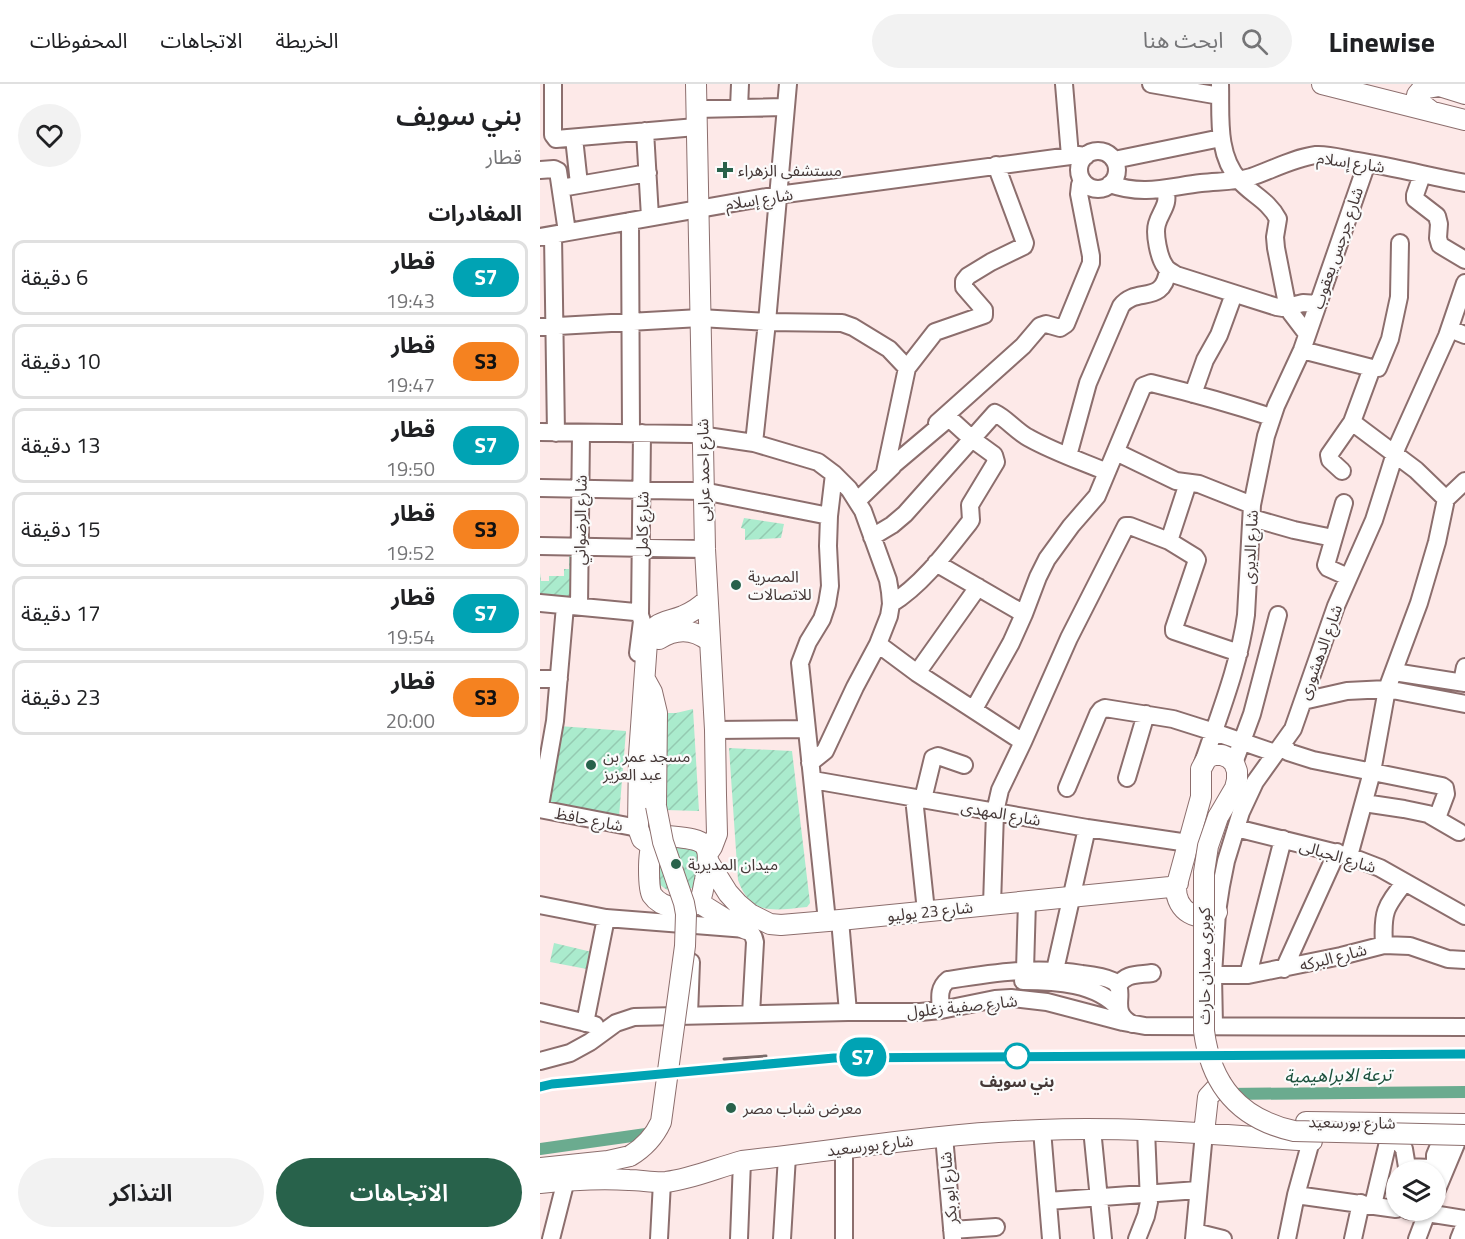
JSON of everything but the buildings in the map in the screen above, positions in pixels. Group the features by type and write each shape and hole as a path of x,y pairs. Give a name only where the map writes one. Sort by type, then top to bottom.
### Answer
{"main road":[{"name":"شارع احمد عرابى","path":"696,84 703,491 715,730 717,834 708,857"},
{"path":"1322,84 1465,120"},
{"path":"1361,93 1374,91 1381,84"},
{"path":"1431,111 1419,102 1417,95 1422,89 1436,85 1465,94"},
{"path":"652,846 642,839 638,828 642,696 647,642 654,627 659,623 694,611 707,600"},
{"path":"540,1183 630,1156 648,1143 661,1122 685,946 686,914 665,851 656,806 657,713 644,668 650,649 665,635 678,631 691,632 704,636 710,641"},
{"path":"1203,763 1214,755 1229,758 1237,771 1235,788"},
{"name":"شارع الديرى","path":"1178,883 1201,797 1203,763"},
{"name":"كوبرى ميدان حارث","path":"1235,788 1218,817 1208,846 1204,872 1204,1031 1208,1056 1224,1089 1241,1108 1252,1115 1272,1125 1294,1131 1459,1136"},
{"path":"638,828 717,834"},
{"path":"683,913 701,897 708,857 705,846 695,839 668,836 658,839 650,849 650,890 657,900 683,913 725,919 746,929"},
{"name":"شارع 23 يوليو","path":"708,857 728,893 738,904 757,918 770,924 781,925 1170,887 1178,883"},
{"path":"1178,883 1176,894 1180,906 1189,914 1208,915"},
{"path":"1205,1126 1208,1097 1221,1083"},
{"name":"شارع بورسعيد","path":"540,1183 609,1179 662,1182 682,1180 742,1161 944,1136 1042,1130 1146,1130 1260,1123 1459,1136"},
{"name":"شارع بورسعيد","path":"1205,1126 1311,1141 1394,1142 1459,1136"}],"street":[{"path":"740,84 740,108"},
{"path":"754,443 788,84"},
{"path":"1064,84 1078,156 1082,160 1079,170 1082,180 1090,187 1096,188 1101,188 1114,180 1117,170 1110,156 1101,151 1078,156"},
{"path":"1151,84 1220,90 1221,138 1228,163 1239,180 1265,201 1278,219 1276,248 1288,306 1304,342 1372,368 1378,368 1390,339 1399,297 1400,243"},
{"path":"549,89 547,127 556,139 645,131 740,108 785,107"},
{"path":"645,131 650,217"},
{"path":"574,138 579,184"},
{"path":"1114,160 1221,138"},
{"name":"شارع إسلام","path":"1110,184 1139,191 1239,180 1279,165 1318,155 1465,183"},
{"name":"شارع إسلام","path":"554,235 778,195 1078,156"},
{"name":"شارع جرجس يعقوب","path":"1304,342 1367,163"},
{"path":"885,472 907,368 935,332 984,315 984,309 964,287 965,279 984,266 1024,246 1025,243 996,165"},
{"path":"540,170 556,169 561,188 554,235 547,326 548,433 702,434 754,443 818,462 849,489 863,511 891,592 889,616 878,644 825,751 810,763"},
{"path":"561,188 648,172"},
{"path":"1422,175 1415,199 1437,216 1440,245 1465,260"},
{"path":"857,501 950,410 1023,346 1040,326 1046,324 1060,328 1066,324 1091,263 1079,194 1082,180"},
{"path":"1165,189 1167,201 1157,223 1156,232 1160,256 1168,270 1176,275 1277,307 1283,308 1303,303 1318,304"},
{"name":"شارع كامل","path":"630,221 630,322 642,490 640,615 642,621 635,681 637,690 642,696"},
{"path":"1068,456 1088,383 1121,306 1129,299 1158,291 1167,282 1168,270"},
{"name":"شارع الدهشورى","path":"1208,915 1221,886 1226,861 1247,796 1293,729 1336,606 1374,520 1395,454 1457,332 1465,283"},
{"path":"1193,394 1234,294"},
{"path":"547,326 699,318 842,323 853,327 889,349 907,368"},
{"name":"شارع الديرى","path":"1203,763 1239,653 1246,615 1252,511 1266,435 1271,417 1304,342"},
{"path":"1342,471 1330,460 1329,455 1352,422 1372,368"},
{"path":"974,710 1011,643 1047,559 1097,496 1143,386 1151,383 1216,399 1271,417"},
{"path":"872,537 905,514 993,414 998,413 1028,438 1107,472"},
{"path":"885,472 949,418 994,455 996,462 970,505 971,520 969,523 910,591 891,604"},
{"path":"1352,422 1416,470 1446,499"},
{"name":"شارع الرضواني","path":"540,807 572,607 579,547 581,433"},
{"path":"1116,453 1176,481 1199,484 1294,530 1333,538"},
{"path":"834,474 829,516 828,604 800,663 810,763 848,1012"},
{"path":"1284,969 1343,854 1364,803 1387,689 1419,603 1437,542 1446,499 1465,481"},
{"path":"1169,541 1188,483"},
{"path":"540,488 703,491 829,516"},
{"path":"1344,503 1326,565 1348,577"},
{"path":"992,905 995,812 1000,790 1070,638 1125,527 1130,526 1169,541 1197,560 1174,631 1239,653"},
{"path":"540,546 705,549"},
{"path":"936,563 1024,614"},
{"path":"917,673 978,587"},
{"path":"540,603 632,611 640,615"},
{"path":"1234,763 1252,714 1278,615"},
{"path":"878,644 917,673 1023,742"},
{"path":"1394,672 1464,677"},
{"path":"540,679 559,679"},
{"path":"1303,701 1347,691 1387,689 1465,704"},
{"path":"1067,788 1101,710 1105,708 1173,720 1243,741 1280,748 1294,755 1442,786 1446,794 1437,818"},
{"path":"1127,778 1146,714"},
{"path":"715,730 807,729"},
{"name":"كوبرى ميدان حارث","path":"1235,788 1247,774 1280,748"},
{"path":"926,911 918,798 933,758 938,756 964,765"},
{"name":"شارع المهدى","path":"813,780 1188,843"},
{"path":"1364,803 1428,814 1459,832"},
{"name":"شارع حافظ","path":"540,807 638,828"},
{"path":"1055,970 1088,828"},
{"name":"شارع الجبالى","path":"1236,828 1343,854 1380,868 1465,916"},
{"path":"1248,975 1283,839"},
{"path":"1384,945 1384,917 1388,903 1405,882"},
{"path":"1025,970 1027,901"},
{"path":"540,905 606,918 683,913 684,1016"},
{"path":"1208,915 1208,1026"},
{"path":"585,1023 606,918"},
{"path":"746,929 752,934 755,942 751,1014"},
{"name":"شارع البركه","path":"1207,975 1248,975 1284,969 1384,945 1410,946 1448,959 1465,960"},
{"path":"941,1010 941,990 944,982 948,980 1025,970 1055,970 1091,975 1112,981 1118,986 1119,1010"},
{"path":"1118,986 1121,980 1129,976 1152,973"},
{"path":"941,1010 944,1001 956,990 994,982 1055,982 1088,989 1103,995 1119,1010 1124,1019 1133,1024"},
{"name":"شارع صفية زغلول","path":"540,1062 570,1053 616,1023 634,1017 920,1012 995,999 1029,999 1144,1026 1465,1027"},
{"path":"540,1012 608,1028"},
{"path":"1205,1126 1194,1235 1223,1239"},
{"path":"1092,1129 1103,1239"},
{"path":"1042,1130 1051,1239"},
{"path":"1137,1239 1149,1209 1146,1130"},
{"name":"شارع ابو بكر","path":"944,1136 952,1234"},
{"path":"1446,1168 1459,1136"},
{"path":"1287,1239 1311,1141"},
{"path":"1353,1239 1394,1142"},
{"path":"844,1148 844,1239"},
{"path":"782,1239 787,1156"},
{"path":"738,1239 742,1161"},
{"path":"551,1239 566,1180"},
{"path":"659,1239 662,1182"},
{"path":"1048,1201 1198,1190"},
{"path":"1296,1195 1386,1207"},
{"path":"1446,1216 1465,1219"},
{"path":"1417,1239 1424,1221"},
{"path":"1459,1239 1465,1224"},
{"path":"952,1234 996,1227"}],"green space":[{"path":"744,518 784,524 781,538 745,540 745,529 741,528"},
{"path":"569,549 573,550 573,598 540,595 540,573 541,581 549,581 549,576 564,576 564,569 569,569"},
{"path":"693,709 699,811 665,810 667,713"},
{"path":"559,726 626,731 619,817 549,802"},
{"path":"729,748 792,751 810,903 807,907 775,910 765,908 757,906 743,892 738,880"},
{"path":"681,841 702,855 696,886 687,890 672,891 662,887 659,883 655,858"},
{"path":"554,943 596,953 592,970 550,962"}],"waterway":[{"name":"ترعة الابراهيمية","path":"1226,1094 1465,1092"},
{"name":"ترعة الابراهيمية","path":"540,1149 646,1134"}],"railway":[{"path":"540,1087 552,1084 834,1058 1465,1054"},
{"path":"724,1059 766,1056"}],"train":[{"name":"S7","path":"540,1087 552,1084 834,1058 1465,1054"}],"place":[{"name":"مستشفى الزهراء","path":"725,170"},
{"name":"المصرية للاتصالات","path":"736,585"},
{"name":"مسجد عمر بن عبد العزيز","path":"591,765"},
{"name":"ميدان المديرية","path":"676,864"},
{"name":"بني سويف","path":"1017,1056"},
{"name":"معرض شباب مصر","path":"731,1108"}]}
